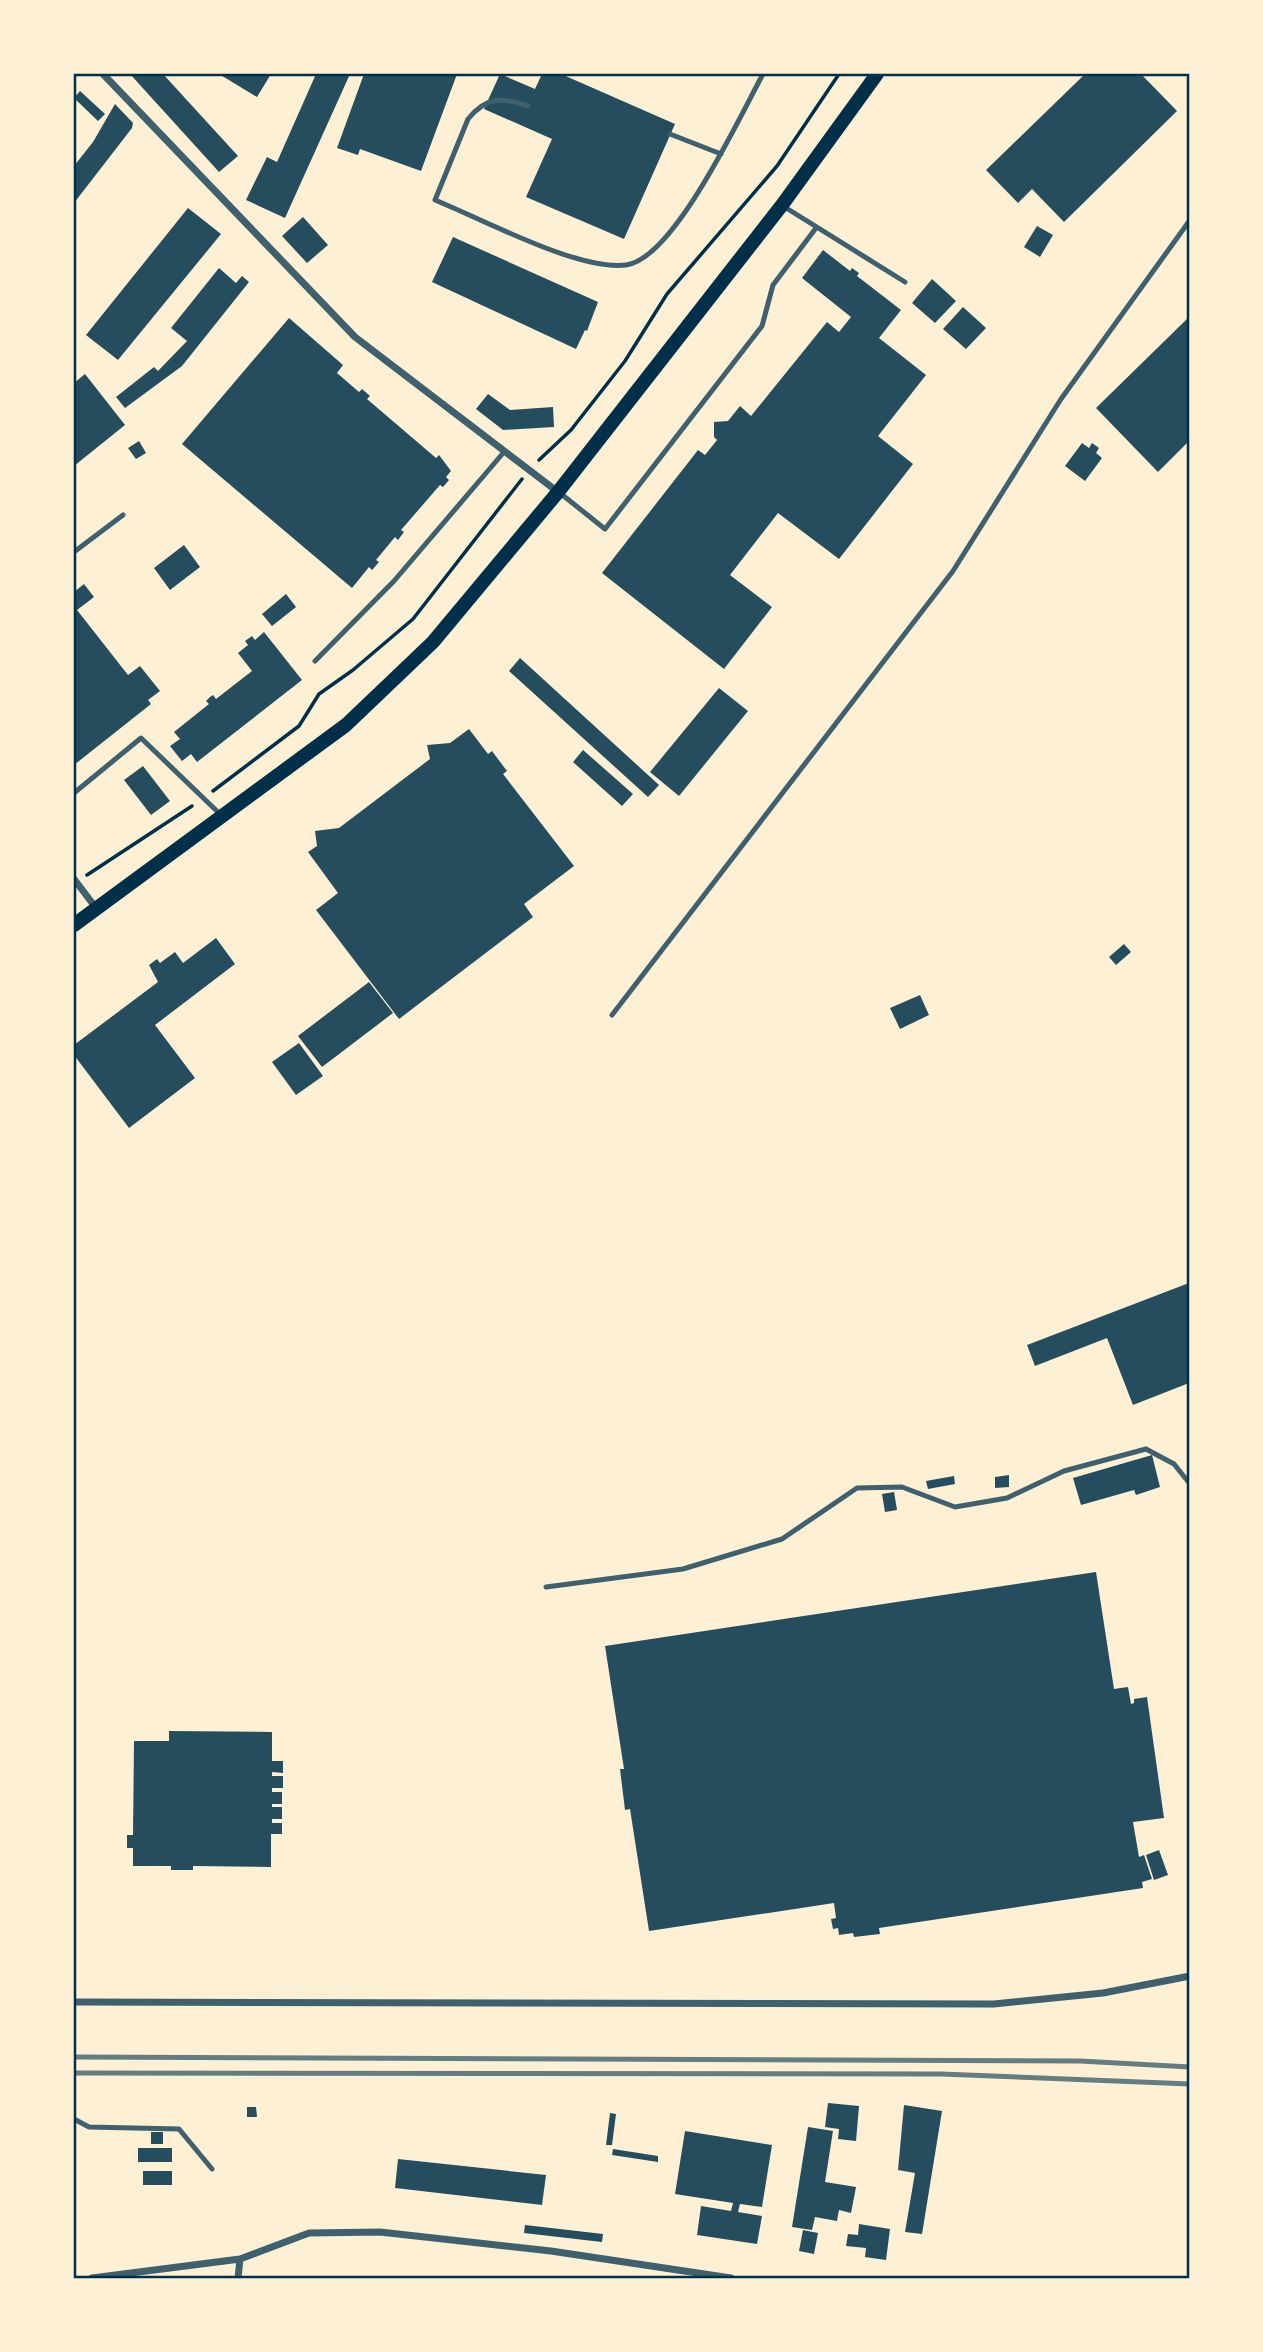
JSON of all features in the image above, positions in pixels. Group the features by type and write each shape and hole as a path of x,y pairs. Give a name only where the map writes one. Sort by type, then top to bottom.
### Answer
{"main road":[{"path":"74,925 346,724 433,642 558,492 782,205 877,74"}],"street":[{"path":"103,74 355,337 558,492"},
{"path":"75,881 96,908"},
{"path":"74,2002 994,2004 1103,1993 1189,1976"},
{"path":"92,2278 240,2259 309,2233 380,2232 551,2251 731,2278"},
{"path":"238,2278 240,2259"}],"lane":[{"path":"528,106 503,97 484,102 475,109 468,119 435,200 575,258 602,265 628,265 646,257 666,241 721,154 762,74"},
{"path":"670,134 721,154"},
{"path":"782,205 905,282"},
{"path":"612,1015 953,571 1061,399 1189,220"},
{"path":"558,492 605,528 762,326 773,285 816,228"},
{"path":"315,662 394,581 504,452"},
{"path":"74,552 123,515"},
{"path":"74,793 141,738 222,816"},
{"path":"546,1587 683,1569 782,1539 857,1488 902,1487 955,1507 1007,1498 1064,1471 1146,1449 1174,1464 1189,1484"},
{"path":"74,2119 89,2127 123,2130 179,2129 212,2169"}],"path":[{"path":"75,881 203,798 299,726 319,694 353,670 413,619 528,470 571,429 608,383 667,294 777,166 839,74"}],"building":[{"path":"130,74 163,74 238,156 219,172"},
{"path":"219,74 271,74 257,97"},
{"path":"316,74 350,74 285,218 246,200 267,157 277,162"},
{"path":"364,74 457,74 421,171 360,149 358,155 337,148"},
{"path":"500,74 535,89 542,74 561,74 675,124 624,239 526,197 552,139 484,109"},
{"path":"1085,74 1141,74 1177,111 1064,222 1032,189 1018,203 986,170"},
{"path":"80,91 105,114 98,121 74,98"},
{"path":"115,104 133,123 132,128 74,203 74,166 93,142"},
{"path":"188,208 221,234 118,360 86,335"},
{"path":"303,217 328,245 307,263 282,236"},
{"path":"1037,226 1053,235 1040,257 1024,247"},
{"path":"453,237 598,302 587,331 585,330 576,349 432,282"},
{"path":"823,250 850,271 852,268 859,273 857,276 901,310 879,338 926,375 878,436 913,464 839,559 778,513 730,575 772,607 724,669 602,573 698,450 705,455 717,440 714,437 714,422 728,421 740,406 751,416 827,322 839,332 851,317 802,278"},
{"path":"219,268 236,283 242,276 249,282 182,366 125,408 116,397 154,367 158,371 187,341 171,328"},
{"path":"932,279 956,301 935,323 912,303"},
{"path":"963,307 986,328 966,349 943,329"},
{"path":"1189,317 1189,441 1158,472 1096,408"},
{"path":"289,318 343,365 337,373 359,392 362,389 370,396 367,399 436,458 439,455 451,471 446,477 449,480 443,487 440,485 401,530 404,532 398,540 395,537 376,560 379,562 372,570 369,567 352,588 182,444"},
{"path":"85,374 125,425 74,466 74,383"},
{"path":"488,394 510,410 553,407 554,427 503,430 476,409"},
{"path":"139,441 146,453 136,459 128,448"},
{"path":"1082,443 1089,448 1092,443 1099,448 1096,453 1102,458 1085,481 1065,466"},
{"path":"184,545 200,567 170,590 154,568"},
{"path":"84,584 94,597 77,610 128,675 140,666 160,691 148,700 151,704 74,765 74,592"},
{"path":"286,594 296,607 272,626 262,614"},
{"path":"264,632 302,680 197,762 191,754 182,761 170,746 180,739 174,732 209,704 206,701 210,697 213,695 216,699 252,671 238,653 248,645 245,641 252,636 255,640"},
{"path":"520,658 659,785 648,797 509,671"},
{"path":"719,688 748,711 679,796 650,772"},
{"path":"469,729 488,754 492,751 507,771 503,774 574,866 524,904 533,917 399,1019 316,910 338,893 308,852 317,846 315,831 339,828 430,759 427,745 450,743"},
{"path":"583,750 633,794 622,806 573,762"},
{"path":"143,766 170,801 151,815 124,780"},
{"path":"216,938 235,964 155,1025 195,1078 129,1128 74,1055 74,1045 158,982 149,965 157,959 160,963 175,952 183,963"},
{"path":"1124,944 1131,952 1116,965 1109,957"},
{"path":"369,982 393,1013 322,1067 298,1036"},
{"path":"920,995 929,1015 900,1029 890,1008"},
{"path":"299,1043 323,1076 296,1095 272,1062"},
{"path":"1189,1283 1189,1383 1133,1405 1107,1338 1035,1366 1027,1345"},
{"path":"1152,1455 1160,1487 1136,1495 1134,1490 1081,1505 1073,1478"},
{"path":"1009,1475 1009,1487 995,1488 995,1477"},
{"path":"954,1476 955,1484 928,1489 926,1481"},
{"path":"894,1492 897,1510 885,1512 882,1494"},
{"path":"1096,1572 1114,1689 1128,1687 1131,1704 1134,1699 1147,1697 1164,1818 1133,1822 1139,1857 1144,1855 1152,1879 1142,1882 1143,1888 879,1928 880,1934 854,1937 853,1933 839,1935 838,1928 833,1929 831,1919 836,1918 834,1903 649,1931 630,1809 625,1810 620,1769 624,1769 605,1646"},
{"path":"169,1731 272,1732 272,1761 283,1761 283,1773 272,1772 272,1776 283,1776 283,1788 272,1788 272,1792 282,1792 282,1804 272,1804 272,1807 282,1807 282,1819 272,1819 272,1823 282,1823 282,1834 271,1834 271,1867 193,1866 193,1870 171,1870 171,1866 133,1866 133,1848 127,1848 127,1835 133,1835 134,1741 169,1741"},
{"path":"1159,1850 1168,1875 1154,1880 1146,1855"},
{"path":"828,2103 859,2106 856,2141 838,2139 839,2129 825,2127"},
{"path":"904,2105 942,2111 922,2234 905,2232 915,2173 898,2170"},
{"path":"247,2107 256,2107 257,2117 247,2117"},
{"path":"610,2113 616,2114 612,2145 606,2145"},
{"path":"808,2127 833,2131 825,2182 856,2187 851,2213 839,2210 837,2221 815,2217 812,2230 792,2227"},
{"path":"685,2131 772,2145 762,2207 740,2204 738,2212 762,2216 757,2244 697,2235 701,2206 731,2211 733,2203 675,2194"},
{"path":"151,2132 163,2132 163,2144 151,2144"},
{"path":"138,2148 172,2148 172,2162 138,2162"},
{"path":"613,2149 658,2156 658,2162 612,2155"},
{"path":"398,2159 546,2175 542,2205 395,2188"},
{"path":"143,2171 172,2171 172,2185 143,2185"},
{"path":"859,2224 890,2229 886,2260 865,2257 866,2248 846,2246 848,2234 858,2235"},
{"path":"525,2225 603,2234 602,2242 524,2233"},
{"path":"803,2230 818,2233 814,2254 799,2251"}],"railway":[{"path":"74,2057 1080,2061 1190,2067"},
{"path":"74,2073 941,2074 1190,2084"}]}
